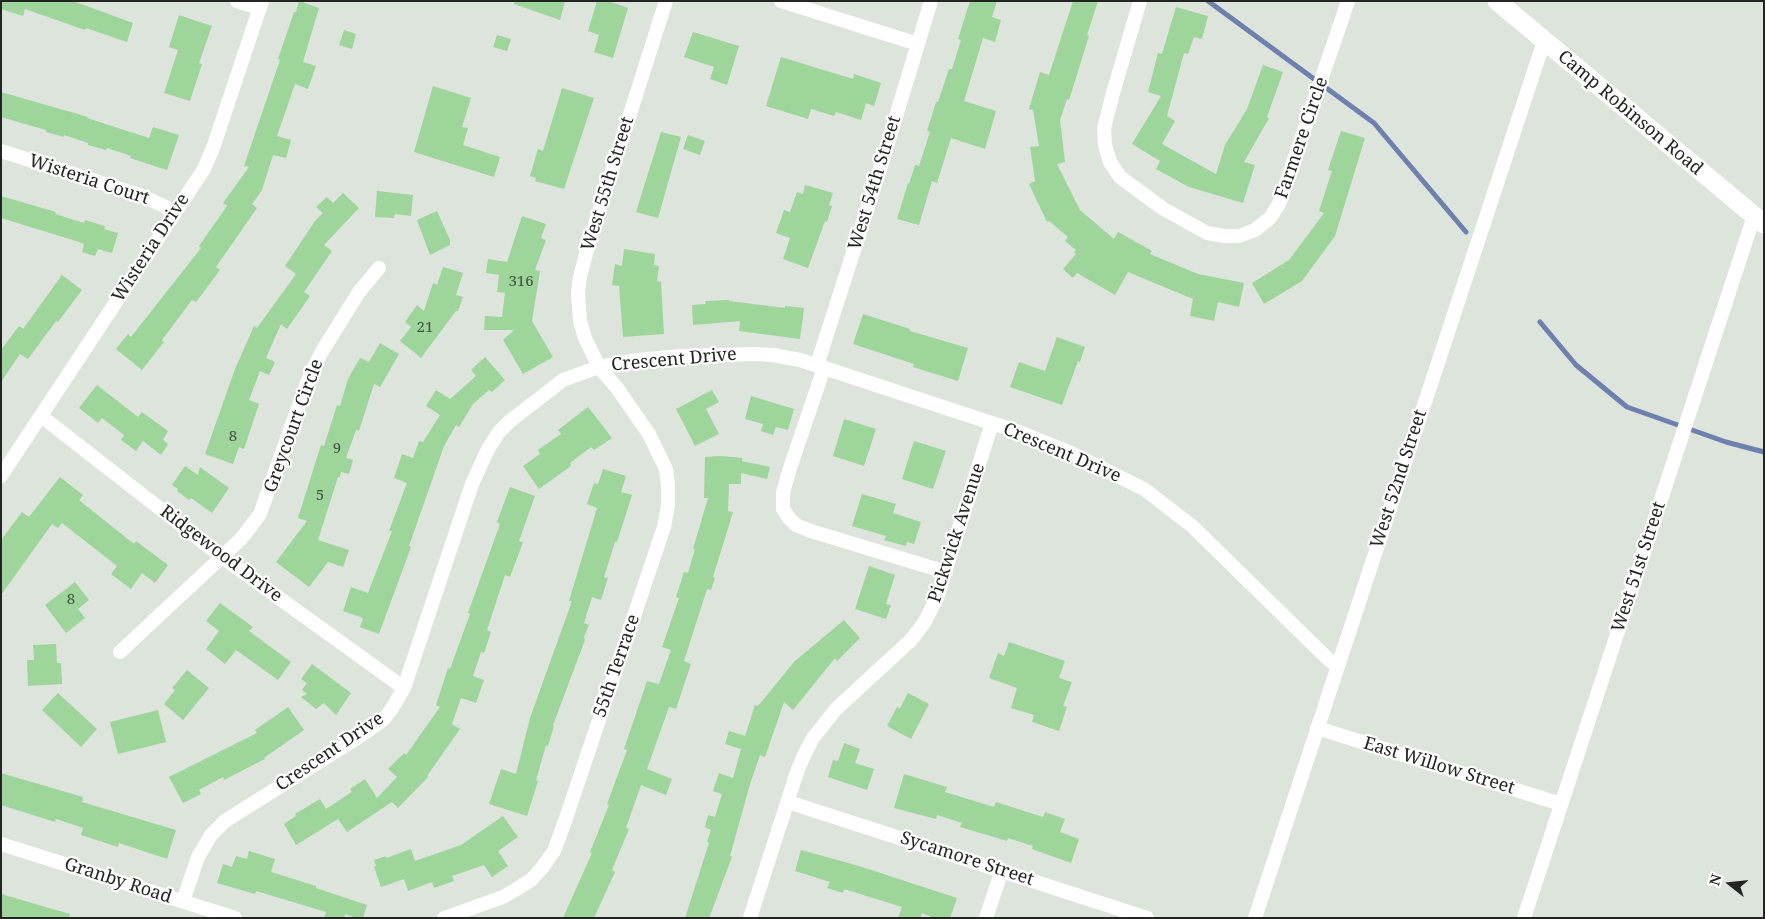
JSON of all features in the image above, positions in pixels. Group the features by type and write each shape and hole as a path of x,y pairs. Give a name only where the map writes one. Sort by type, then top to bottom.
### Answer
{"main road":[{"name":"Camp Robinson Road","path":"1497,1 1759,220"}],"street":[{"path":"237,1 260,5"},
{"name":"West 55th Street","path":"599,366 585,338 580,321 578,293 580,277 588,246 666,1"},
{"path":"781,1 918,44"},
{"name":"West 54th Street","path":"931,1 790,468 783,493 783,510 796,525 810,531 946,572"},
{"name":"Farmere Circle","path":"1140,1 1104,128 1105,144 1110,162 1120,177 1162,208 1195,227 1207,233 1239,236 1255,230 1270,218 1283,196 1348,1"},
{"name":"Wisteria Drive","path":"1,476 209,159 260,5"},
{"name":"West 52nd Street","path":"1255,918 1544,41"},
{"name":"Wisteria Court","path":"1,151 142,196 164,206 174,214"},
{"name":"West 51st Street","path":"1524,918 1680,439 1759,220"},
{"name":"Greycourt Circle","path":"120,652 241,539 260,514 308,380 321,352 355,299 379,268"},
{"name":"Crescent Drive","path":"183,901 198,857 211,835 225,821 360,736 383,720 391,710 404,688 472,484 488,449 499,432 510,421 563,380 599,366 681,356 773,355 821,366 1071,453 1144,489 1192,526 1337,666"},
{"name":"55th Terrace","path":"448,917 503,897 516,890 531,880 554,851 664,526 668,505 666,469 649,434 599,366"},
{"name":"Ridgewood Drive","path":"41,416 222,557 404,688"},
{"name":"Pickwick Avenue","path":"750,918 804,755 813,738 836,708 911,640 930,613 946,572 992,424"},
{"name":"East Willow Street","path":"1317,728 1561,804"},
{"name":"Sycamore Street","path":"788,802 1147,918"},
{"name":"Granby Road","path":"1,844 235,918"},
{"path":"986,918 1002,870"}],"building":[{"path":"1,1 73,1 133,23 127,42 86,28 85,30 25,9 23,16 1,9"},
{"path":"299,1 319,8 303,62 316,66 308,89 295,84 277,136 291,140 286,158 273,155 262,190 252,204 257,208 216,267 220,270 196,302 192,300 162,340 164,342 142,370 116,349 128,334 131,337 201,248 199,246 227,206 223,203 249,167 244,166 280,60 278,59"},
{"path":"514,1 565,1 560,20 514,4"},
{"path":"597,1 608,1 628,8 613,58 594,52 599,35 588,31"},
{"path":"970,1 997,1 992,17 1001,20 995,42 983,38 964,101 996,111 985,149 951,138 937,183 932,181 919,225 897,219 915,165 919,166 930,132 927,131 936,102 938,102 949,69 952,69 961,40 958,39"},
{"path":"1073,1 1098,1 1069,100 1067,99 1060,120 1065,162 1057,164 1080,210 1114,239 1118,232 1152,251 1150,254 1198,274 1244,283 1239,307 1218,302 1214,321 1190,316 1193,299 1128,272 1115,295 1077,273 1073,278 1063,269 1076,254 1074,253 1076,250 1065,241 1068,237 1049,221 1047,222 1029,184 1035,181 1030,147 1039,146 1033,110 1029,109 1040,72 1049,75"},
{"path":"1176,7 1208,16 1202,39 1194,37 1188,54 1184,53 1167,116 1175,121 1162,144 1216,174 1225,145 1247,109 1263,65 1283,72 1267,117 1269,118 1244,162 1255,165 1243,203 1189,187 1156,169 1160,161 1132,144 1161,96 1148,92 1158,53 1162,54"},
{"path":"179,15 212,26 199,63 202,64 190,101 164,93 178,50 169,47"},
{"path":"344,30 356,34 352,49 339,45"},
{"path":"693,32 739,46 727,85 710,79 714,67 684,57"},
{"path":"497,35 511,39 507,51 493,47"},
{"path":"781,57 853,79 854,74 881,83 874,106 866,103 861,120 836,112 834,116 811,109 808,119 766,106"},
{"path":"433,86 471,98 462,127 468,128 463,145 500,157 494,177 414,152"},
{"path":"562,88 594,98 564,189 535,181 536,178 530,176 538,149 543,151"},
{"path":"1,92 88,117 149,138 153,127 179,135 167,170 107,148 106,150 88,145 88,143 64,135 64,137 46,132 46,130 1,117"},
{"path":"1341,131 1365,138 1335,236 1302,281 1264,304 1252,283 1289,260 1324,213 1319,211 1332,171 1328,170"},
{"path":"661,132 681,137 658,218 636,212"},
{"path":"688,135 705,141 700,155 683,149"},
{"path":"805,185 833,193 829,205 832,206 827,222 825,221 808,268 783,259 790,238 776,233 784,210 790,212 797,192 803,194"},
{"path":"377,191 413,195 411,216 395,214 394,218 375,217"},
{"path":"343,193 359,208 324,245 332,251 304,292 310,296 287,329 281,324 266,358 275,362 269,375 260,371 249,400 259,404 244,449 239,447 233,464 205,454 235,369 254,326 257,328 296,274 285,266 315,221 323,213 316,207 327,197 333,203"},
{"path":"1,196 56,212 55,214 84,223 85,220 105,226 104,229 118,233 112,253 98,249 95,256 82,252 84,244 1,218"},
{"path":"437,211 450,240 450,245 430,255 417,220"},
{"path":"522,216 546,224 541,238 546,240 535,270 540,271 532,321 553,357 523,374 503,340 514,330 484,330 485,316 502,317 505,293 497,292 499,275 486,273 488,259 507,262"},
{"path":"624,249 655,254 654,265 659,266 657,281 661,282 664,334 623,337 619,286 612,285 615,264 622,266"},
{"path":"443,267 463,273 456,295 463,297 458,311 456,311 421,358 400,341 411,327 405,322 417,305 424,311 433,283 437,285"},
{"path":"62,275 82,290 28,359 20,354 1,382 1,350 19,326 23,329"},
{"path":"729,300 785,308 785,306 804,308 800,339 739,331 740,321 693,325 692,305 706,304 705,301"},
{"path":"863,314 910,329 910,331 968,348 958,381 913,367 914,364 853,344"},
{"path":"1057,337 1085,347 1062,405 1010,387 1019,362 1045,371"},
{"path":"380,343 399,354 380,387 374,384 359,431 356,430 346,458 353,460 349,474 341,472 340,477 338,477 318,540 349,550 343,567 328,562 309,587 276,562 307,521 298,518 321,445 324,446 337,405 340,406 348,379 360,358 369,362"},
{"path":"485,357 505,380 492,392 489,390 473,404 459,427 456,425 444,446 409,546 411,547 379,634 360,627 363,618 343,611 351,587 368,593 392,531 389,531 407,483 394,478 402,454 413,458 419,441 423,442 440,415 426,406 436,390 450,399 476,376 471,370"},
{"path":"97,385 138,417 142,412 168,431 163,440 168,444 161,455 143,441 136,451 121,440 124,435 102,418 98,423 79,408"},
{"path":"712,390 719,402 706,409 719,434 695,446 676,409"},
{"path":"751,396 794,409 788,430 776,427 773,435 761,431 763,424 745,419"},
{"path":"588,407 612,438 594,450 591,447 570,463 571,466 539,489 523,466 540,454 538,450 561,434 558,430"},
{"path":"844,419 876,429 864,466 833,456"},
{"path":"914,441 946,451 933,489 902,479"},
{"path":"705,457 742,458 742,461 770,467 767,479 741,473 741,484 729,484 728,511 733,512 713,577 715,578 711,590 707,589 684,661 691,664 676,709 669,707 647,769 672,779 666,795 641,785 626,828 629,829 612,870 615,872 594,918 563,918 592,853 590,852 609,805 607,804 627,750 624,749 647,681 659,684 671,650 662,647 679,598 676,597 684,572 688,573 708,498 704,498"},
{"path":"185,466 198,475 200,467 229,488 212,513 191,498 189,500 172,485"},
{"path":"603,469 626,476 621,492 632,495 604,577 608,578 601,600 592,597 584,623 589,625 584,637 585,640 553,725 548,746 546,745 536,780 538,781 527,816 489,804 501,769 516,774 530,718 572,601 569,601 597,508 587,504 594,483 598,484"},
{"path":"60,477 83,495 79,500 134,544 136,541 168,565 155,583 142,573 131,589 111,574 117,566 62,523 58,528 52,524 1,595 1,540 22,512 29,517"},
{"path":"510,487 535,496 519,541 523,542 510,577 505,575 487,630 491,632 484,653 481,652 473,676 484,680 476,703 461,698 452,724 460,729 428,777 398,808 392,802 347,832 338,819 296,845 284,824 296,816 295,814 320,799 326,809 352,792 350,789 365,779 377,798 397,777 388,769 404,753 406,755 440,707 436,705 448,668 450,669 470,614 468,613 500,524 497,522"},
{"path":"862,494 896,504 893,513 921,522 914,544 907,542 906,546 884,540 886,536 852,526"},
{"path":"869,566 895,575 886,604 891,605 886,619 855,609"},
{"path":"75,582 89,600 78,609 85,618 66,633 45,605"},
{"path":"220,603 253,627 249,631 291,662 278,680 236,650 225,664 206,649 219,631 206,621"},
{"path":"844,620 860,638 837,661 835,658 793,710 784,702 765,757 760,755 730,856 732,857 709,918 685,918 709,843 707,842 711,830 705,827 708,815 715,817 722,794 713,791 719,773 733,778 741,749 725,744 729,731 745,736 755,705 758,706 795,661"},
{"path":"1009,642 1065,661 1059,678 1072,682 1063,706 1067,707 1059,731 1032,722 1034,715 1011,708 1017,688 989,678 998,653 1004,656"},
{"path":"56,644 57,663 61,663 62,684 28,686 27,660 34,660 33,645"},
{"path":"312,664 351,693 336,715 324,703 316,709 301,697 307,694 302,690 307,683 301,679"},
{"path":"187,670 209,688 183,720 164,704 175,690 172,688"},
{"path":"58,693 97,729 81,747 42,710"},
{"path":"908,693 929,704 911,739 887,726 897,707 900,708"},
{"path":"288,707 304,730 265,759 224,780 223,777 199,790 201,794 183,803 169,777 257,733 255,730"},
{"path":"158,710 166,742 118,754 110,722"},
{"path":"844,743 860,749 855,763 874,769 867,790 828,777 833,760 838,761"},
{"path":"1,773 83,797 82,802 176,830 167,859 119,843 118,847 81,835 83,828 56,819 55,822 1,805"},
{"path":"904,774 947,787 945,792 994,807 996,802 1043,817 1045,812 1065,819 1060,832 1079,839 1071,863 1032,849 1033,846 1008,838 1007,841 960,827 962,823 937,815 936,819 894,808"},
{"path":"503,816 518,837 498,851 508,866 492,877 484,865 452,876 454,881 434,888 432,882 408,891 404,879 381,887 374,867 376,866 374,860 386,856 386,858 411,849 415,861 461,845"},
{"path":"801,850 859,866 957,898 950,918 934,918 922,913 920,918 898,918 902,907 844,889 843,893 827,888 830,882 795,871"},
{"path":"249,851 275,859 271,872 367,905 363,918 356,918 345,914 344,918 324,918 326,912 256,891 255,894 217,883 223,864 232,867 236,856 247,859"},
{"path":"1,894 70,914 69,918 1,918"}],"waterway":[{"path":"1208,1 1374,123 1466,232"},
{"path":"1540,322 1576,365 1627,407 1726,442 1764,452"}]}
